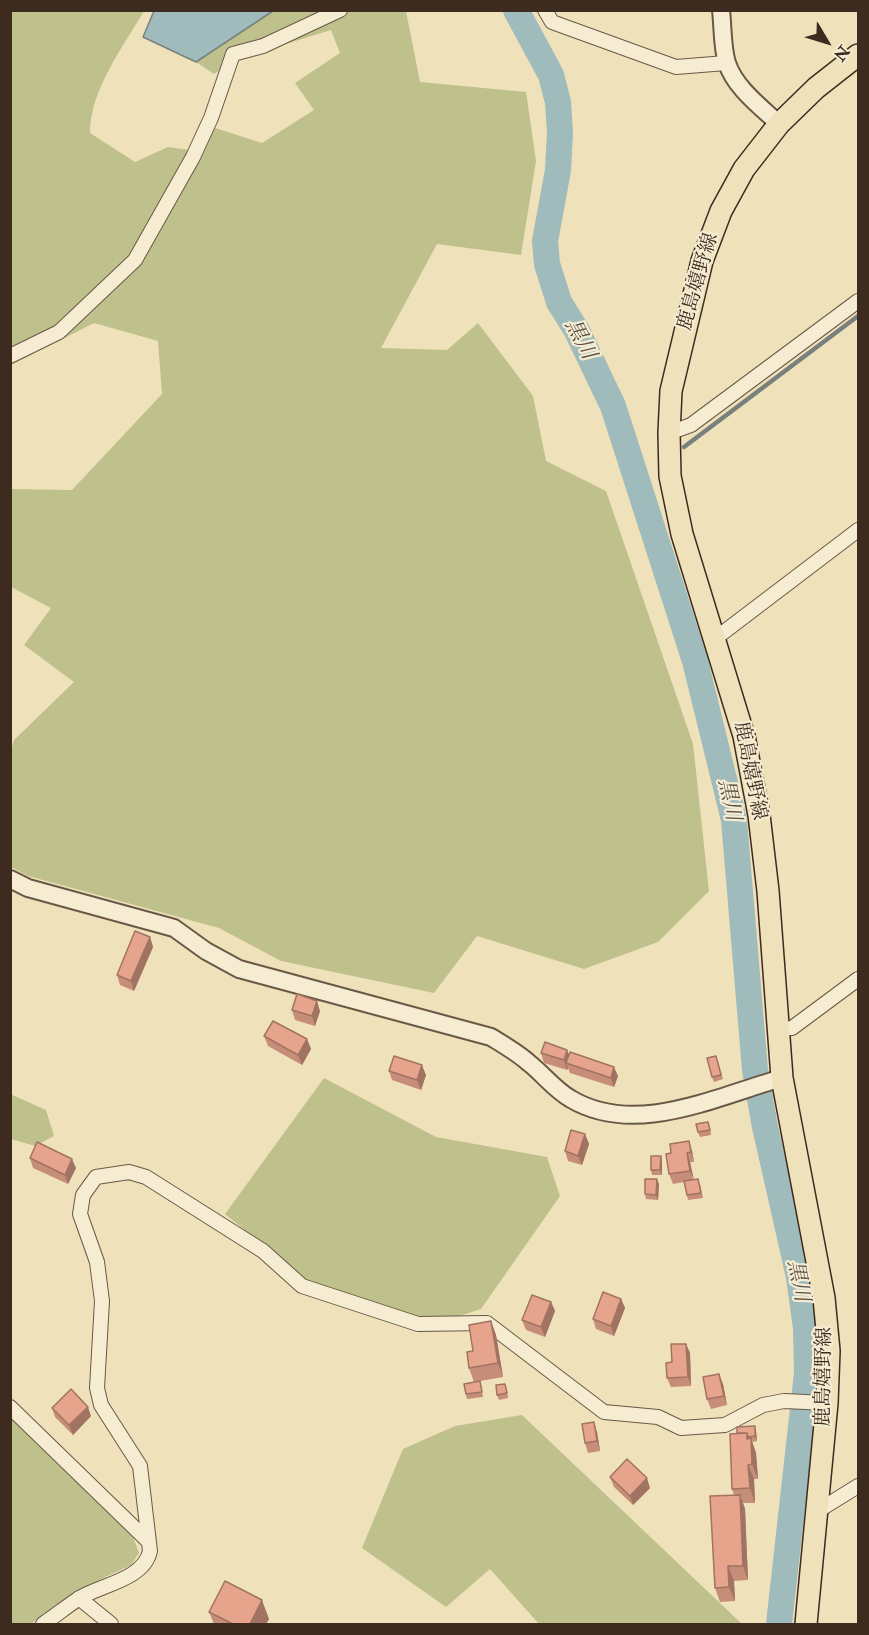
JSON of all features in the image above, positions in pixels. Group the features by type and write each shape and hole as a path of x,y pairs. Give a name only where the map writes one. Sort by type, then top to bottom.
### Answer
{"main road":[{"name":"鹿島嬉野線","path":"806,1624 827,1403 829,1351 824,1298 782,1078 759,815 744,736 716,638 682,534 670,476 669,433 671,391 702,261 721,211 744,168 780,124 816,88 858,55"}],"street":[{"path":"10,356 60,332 135,260 193,158 211,118 233,54 263,46 340,10"},
{"path":"545,10 552,22 676,67 726,63"},
{"path":"721,10 726,63 734,78 753,100 780,124"},
{"path":"669,433 691,426 858,301"},
{"path":"716,638 858,530"},
{"path":"10,879 28,888 174,928 206,951 239,969 491,1037 527,1060 568,1097 593,1111 618,1116 654,1115 782,1078"},
{"path":"779,1029 792,1028 858,978"},
{"path":"43,1624 79,1598 137,1571 148,1560 140,1466 101,1405 97,1388 102,1301 97,1262 80,1214 83,1195 96,1177 129,1172 146,1177 263,1251 302,1286 418,1324 487,1323 604,1412 658,1417 681,1428 725,1425 763,1405 784,1401 827,1403"},
{"path":"10,1407 148,1542"},
{"path":"816,1512 858,1486"},
{"path":"79,1598 111,1624"}],"green space":[{"path":"11,11 144,11 109,69 95,101 90,133 135,162 168,147 204,152 212,127 262,143 314,110 295,83 340,53 331,30 237,59 214,74 196,62 273,11 406,11 420,82 526,92 536,161 521,255 437,244 381,348 447,350 478,323 533,396 546,461 606,491 693,744 709,891 658,942 584,969 477,936 434,993 281,961 219,928 28,876 11,867 10,754 14,740 74,682 24,645 51,608 11,587 11,489 72,490 162,394 158,341 94,323 11,365"},
{"path":"324,1078 436,1137 547,1157 560,1196 481,1309 456,1317 417,1317 310,1283 225,1214"},
{"path":"10,1094 46,1110 54,1136 35,1146 11,1139"},
{"path":"522,1415 742,1624 539,1624 490,1569 446,1607 362,1548 403,1449 455,1426"},
{"path":"10,1416 133,1537 139,1553 131,1565 78,1590 31,1624 11,1624"}],"water":[{"path":"154,10 273,11 196,62 143,37"}],"building":[{"path":"135,931 150,937 131,981 117,975"},
{"path":"297,994 317,1001 312,1016 292,1010"},
{"path":"273,1021 307,1039 298,1055 264,1036"},
{"path":"545,1042 567,1050 564,1060 541,1053"},
{"path":"570,1052 614,1067 611,1078 566,1063"},
{"path":"394,1056 422,1065 417,1080 389,1071"},
{"path":"716,1056 721,1075 712,1077 707,1058"},
{"path":"708,1122 710,1130 698,1132 696,1124"},
{"path":"571,1130 585,1134 578,1156 565,1151"},
{"path":"689,1141 691,1152 687,1153 690,1171 669,1174 666,1154 671,1153 670,1144"},
{"path":"37,1142 72,1159 65,1175 30,1158"},
{"path":"651,1156 661,1156 660,1170 651,1170"},
{"path":"645,1179 657,1179 656,1195 645,1194"},
{"path":"698,1179 701,1193 687,1195 684,1181"},
{"path":"603,1292 621,1299 611,1326 593,1319"},
{"path":"532,1295 551,1302 541,1327 522,1320"},
{"path":"491,1321 498,1363 469,1368 467,1352 473,1351 469,1325"},
{"path":"671,1344 686,1344 688,1377 667,1378 666,1363 672,1362"},
{"path":"719,1374 724,1396 707,1399 703,1377"},
{"path":"480,1381 482,1392 466,1394 464,1384"},
{"path":"505,1384 507,1393 497,1395 496,1385"},
{"path":"71,1389 88,1407 69,1425 52,1408"},
{"path":"594,1422 597,1441 585,1443 582,1424"},
{"path":"755,1426 755,1436 748,1437 747,1433 737,1433 737,1427"},
{"path":"747,1433 747,1439 751,1438 752,1464 748,1465 750,1488 732,1489 730,1434"},
{"path":"627,1459 647,1478 630,1496 610,1477"},
{"path":"740,1495 743,1566 728,1566 729,1587 715,1588 710,1496"},
{"path":"225,1581 262,1600 250,1624 233,1624 209,1612"}],"waterway":[{"name":"黒川","path":"516,10 551,75 558,102 560,133 558,170 545,241 547,264 559,302 577,331 613,406 695,661 734,820 755,1070 765,1127 799,1277 806,1328 807,1373 779,1624"},
{"path":"684,447 858,316"}]}
